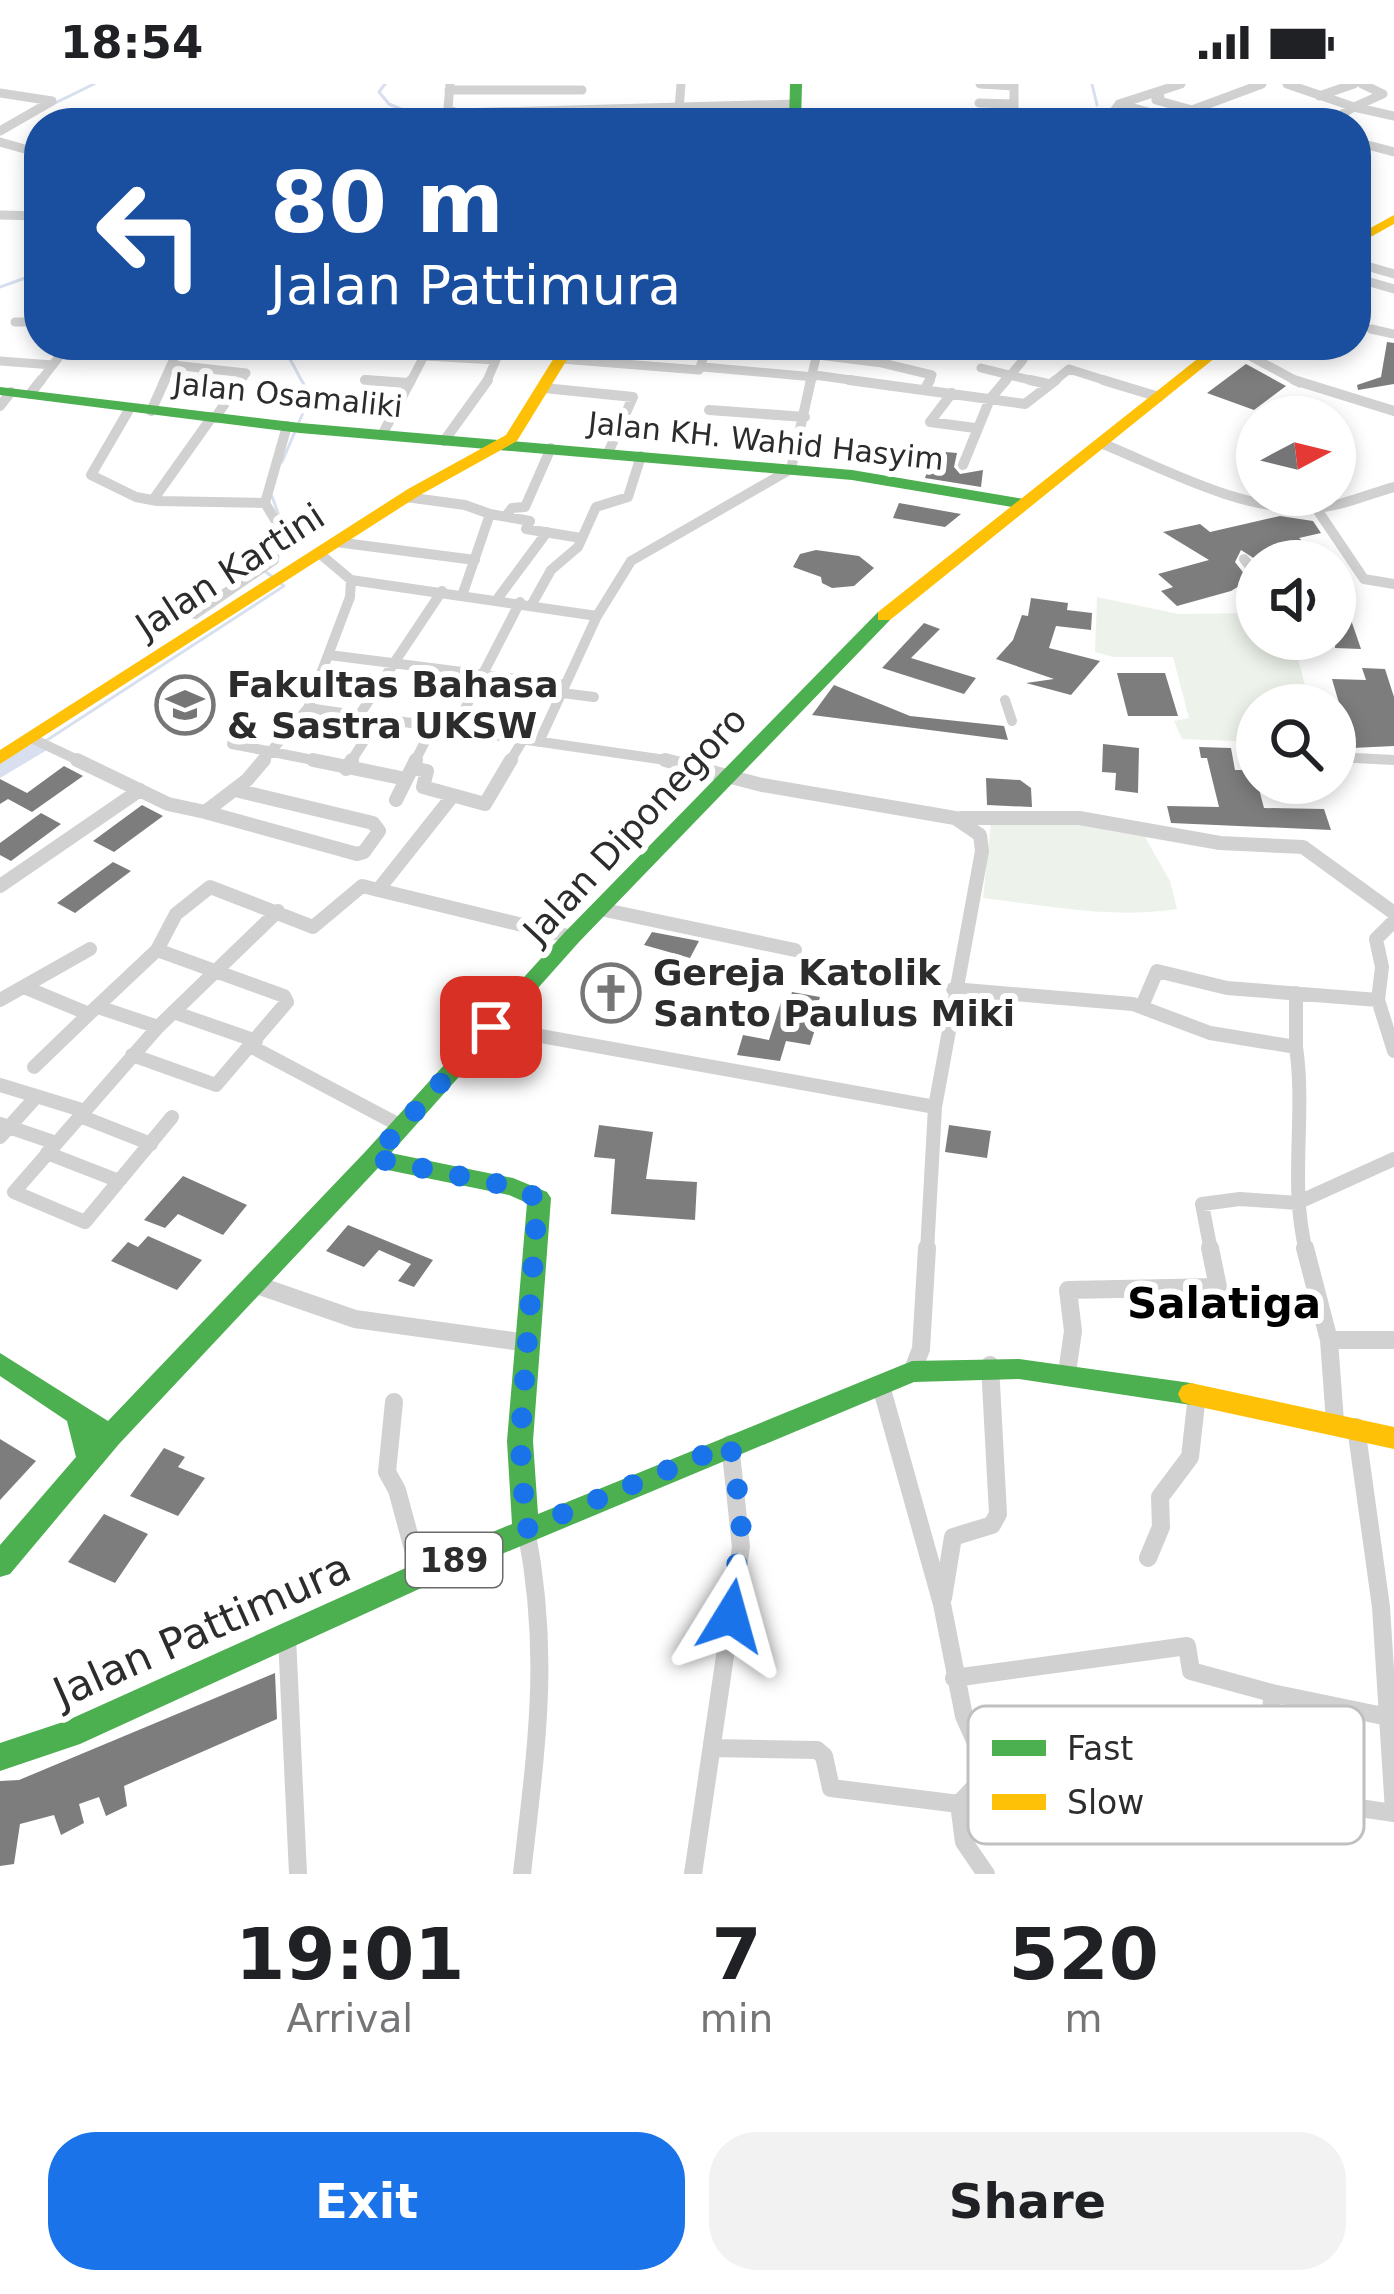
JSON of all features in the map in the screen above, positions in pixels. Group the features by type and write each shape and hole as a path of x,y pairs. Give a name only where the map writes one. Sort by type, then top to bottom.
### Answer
{"main road":[{"path":"500,445 516,434 561,360"},
{"name":"Jalan Diponegoro","path":"0,1565 110,1436 373,1158 572,937 864,632 1207,360"},
{"name":"Jalan Osamaliki","path":"10,396 500,445"},
{"name":"Jalan KH. Wahid Hasyim","path":"500,445 791,469 1024,504"},
{"name":"Jalan Kartini","path":"0,758 406,497 500,445"},
{"path":"373,1158 513,1187 538,1198 520,1441 526,1529"},
{"path":"0,1363 110,1436"},
{"name":"Jalan Pattimura","path":"0,1757 70,1734 526,1529 912,1372 990,1365 1067,1372 1394,1438"},
{"path":"83,1418 133,1412"},
{"path":"83,1418 90,1463"}],"street":[{"path":"676,106 681,84"},
{"path":"1013,104 978,107 980,84 1014,85 1013,108"},
{"path":"1119,108 1180,84"},
{"path":"1197,108 1262,84"},
{"path":"1286,84 1361,108"},
{"path":"1318,96 1358,84 1383,94 1354,107"},
{"path":"555,86 581,87"},
{"path":"450,87 507,92 581,87"},
{"path":"581,87 586,108 795,106"},
{"path":"501,108 507,92"},
{"path":"0,93 52,101 39,108"},
{"path":"624,107 634,96"},
{"path":"1160,97 1156,100 1185,108"},
{"path":"0,116 17,120"},
{"path":"0,130 24,116"},
{"path":"1372,146 1394,152"},
{"path":"15,322 24,322"},
{"path":"1371,329 1394,334"},
{"path":"10,396 57,360"},
{"path":"174,360 141,410 89,472 111,481 113,489 127,496 266,503"},
{"path":"382,436 422,360"},
{"path":"444,441 496,369 496,360"},
{"path":"619,360 691,371 703,367 814,376 1029,404 1069,369 1159,397"},
{"path":"703,367 705,360"},
{"path":"539,742 597,616 631,561 791,469 817,360"},
{"path":"867,360 932,376 926,389"},
{"path":"882,363 885,360"},
{"path":"963,465 990,399 1023,360"},
{"path":"1256,360 1306,386 1394,411"},
{"path":"0,361 53,365"},
{"path":"153,500 247,374 172,365"},
{"path":"981,368 1048,384"},
{"path":"365,380 409,383"},
{"path":"544,388 633,397 608,453"},
{"path":"952,393 930,422 975,428"},
{"path":"709,410 805,417"},
{"path":"266,503 293,427"},
{"path":"1101,443 1236,493"},
{"path":"506,516 512,508 525,507 551,448"},
{"path":"454,730 526,603 551,570 571,555 596,507 628,496 641,456"},
{"path":"1356,497 1394,487"},
{"path":"406,497 530,520 526,529 581,538"},
{"path":"195,614 274,560 278,523 266,503"},
{"path":"463,592 490,514"},
{"path":"1321,516 1364,579 1394,584"},
{"path":"498,598 547,532"},
{"path":"327,547 352,580 463,592 597,616"},
{"path":"327,547 475,560"},
{"path":"205,812 236,790 308,708 343,625 352,580"},
{"path":"358,717 442,591"},
{"path":"329,655 594,697"},
{"path":"1005,700 1012,722"},
{"path":"308,708 727,773 761,784 955,818 1079,818 1220,844 1303,847 1349,876 1394,917 1376,939 1382,968 1378,1000 1394,1051"},
{"path":"346,769 378,718"},
{"path":"396,800 434,726"},
{"path":"31,738 169,804 357,854 379,831 374,823 236,790"},
{"path":"451,798 488,802 523,740"},
{"path":"232,744 346,769 427,771 423,787 449,790 451,798"},
{"path":"1356,759 1394,760"},
{"path":"0,886 140,790"},
{"path":"378,890 451,798"},
{"path":"912,1372 921,1349 935,1107 982,844 975,829 955,818"},
{"path":"34,1067 157,950 158,938 204,889 223,890 315,926 354,888 572,937"},
{"path":"600,909 795,950"},
{"path":"172,1117 83,1222 15,1193 158,1027 278,911"},
{"path":"0,1000 90,949"},
{"path":"132,1055 214,1085 254,1044 287,999 157,950"},
{"path":"1142,1006 1157,971 1213,986 1378,1000"},
{"path":"24,988 158,1027"},
{"path":"953,988 1142,1006 1210,1033 1296,1048"},
{"path":"1296,992 1299,1203 1305,1261 1329,1340 1381,1607 1394,1812 1364,1808"},
{"path":"173,1012 254,1044 401,1126"},
{"path":"491,1027 935,1107"},
{"path":"0,1085 82,1113 151,1144"},
{"path":"36,1096 3,1129 119,1181"},
{"path":"1067,1372 1073,1331 1068,1290 1218,1287 1202,1204 1240,1199 1299,1203 1394,1159"},
{"path":"254,1284 356,1318 528,1343"},
{"path":"1329,1340 1394,1340"},
{"path":"942,1604 953,1538 988,1527 998,1514 990,1365"},
{"path":"881,1386 942,1604 954,1678 968,1726"},
{"path":"1148,1558 1161,1527 1160,1497 1190,1457 1197,1396"},
{"path":"394,1402 387,1472 397,1490 420,1575"},
{"path":"694,1874 741,1546 730,1444"},
{"path":"522,1874 543,1683 540,1599 526,1529"},
{"path":"287,1637 298,1874"},
{"path":"954,1678 1185,1645 1194,1673 1330,1706"},
{"path":"1272,1694 1272,1706"},
{"path":"1364,1713 1388,1718"},
{"path":"712,1748 817,1750 824,1756 832,1788 959,1804"},
{"path":"959,1804 968,1794"},
{"path":"959,1804 964,1842 986,1874"}],"shaded area":[{"path":"1097,597 1179,614 1236,613 1236,660 1298,660 1305,684 1236,684 1236,741 1182,739 1174,721 1189,718 1173,657 1113,657 1095,652"},
{"path":"991,822 1066,823 1145,837 1170,881 1177,909 1104,912 983,898"}],"building":[{"path":"1387,342 1394,343 1394,384 1358,390 1357,385 1381,377"},
{"path":"1246,364 1286,386 1273,396 1236,396 1236,403 1207,393"},
{"path":"934,451 957,453 954,467 960,474 983,470 981,487 925,478"},
{"path":"899,503 961,514 945,527 893,518"},
{"path":"1280,516 1313,521 1321,533 1301,540 1236,540 1236,588 1177,606 1161,591 1173,587 1158,574 1209,560 1163,532 1200,524 1210,532"},
{"path":"816,550 859,556 874,568 854,586 832,588 821,577 793,567 800,554"},
{"path":"1031,598 1068,603 1067,610 1092,613 1091,630 1056,626 1049,648 1100,661 1071,695 1026,683 1054,679 996,659 1013,640 1022,615 1028,616"},
{"path":"924,623 940,629 911,658 976,678 964,694 882,668"},
{"path":"1362,668 1385,669 1394,697 1394,746 1356,748 1356,684 1333,684 1332,679 1366,680"},
{"path":"1117,673 1165,673 1178,716 1128,716"},
{"path":"834,685 910,716 1004,726 1008,740 812,715"},
{"path":"1103,744 1139,748 1138,793 1115,790 1116,773 1102,772"},
{"path":"1199,747 1231,748 1236,804 1324,809 1331,830 1171,823 1167,806 1219,807 1207,758 1201,758"},
{"path":"64,766 83,776 32,812 8,799 0,804 0,779 27,793"},
{"path":"986,778 1020,780 1031,788 1032,807 987,805"},
{"path":"142,805 163,816 114,852 93,841"},
{"path":"41,813 61,824 11,861 0,855 0,843"},
{"path":"113,862 131,871 75,913 57,903"},
{"path":"652,932 699,941 690,958 644,945"},
{"path":"792,992 820,997 817,1007 822,1008 810,1045 786,1041 780,1061 737,1055 743,1035 769,1040 782,999 789,1001"},
{"path":"599,1125 653,1132 646,1179 697,1182 695,1220 611,1214 615,1159 594,1157"},
{"path":"949,1125 991,1131 987,1158 945,1152"},
{"path":"183,1176 247,1205 223,1235 178,1214 165,1228 144,1220"},
{"path":"348,1225 433,1260 414,1287 398,1281 411,1264 379,1250 364,1267 326,1251"},
{"path":"148,1236 202,1260 177,1290 111,1261 128,1242 138,1247"},
{"path":"0,1439 36,1461 0,1500"},
{"path":"164,1448 185,1457 178,1467 205,1478 178,1516 130,1496"},
{"path":"104,1514 148,1534 115,1583 68,1562"},
{"path":"275,1673 277,1719 124,1786 127,1806 106,1816 99,1797 79,1804 84,1823 61,1835 54,1815 20,1824 14,1864 0,1866 0,1781 19,1780"}],"waterway":[{"path":"51,105 94,84"},
{"path":"385,84 379,92 398,108"},
{"path":"1092,84 1097,105"},
{"path":"0,287 24,278"},
{"path":"282,462 311,394 290,360"},
{"path":"272,496 280,519"},
{"path":"44,742 284,586 266,572"},
{"path":"0,771 40,745"}],"traffic: fast":[{"path":"795,108 796,84"},
{"path":"0,391 300,428 852,475 1024,504"},
{"path":"0,1565 110,1436 373,1158 572,937 884,616"},
{"path":"373,1158 513,1187 539,1198 520,1441 526,1529"},
{"path":"0,1363 110,1436"},
{"path":"0,1757 70,1734 420,1575 912,1372 1019,1369 1191,1394"},
{"path":"78,1415 90,1463"}],"traffic: slow":[{"path":"1371,232 1394,219"},
{"path":"0,758 414,492 512,438 560,360"},
{"path":"884,616 1205,360"},
{"path":"1191,1394 1394,1438"}],"place":[{"name":"Fakultas Bahasa & Sastra UKSW","path":"185,705"},
{"name":"Gereja Katolik Santo Paulus Miki","path":"611,993"}],"district":[{"name":"Salatiga","path":"1224,1303"}],"route":[{"path":"491,1027 373,1158 513,1187 538,1198 520,1441 526,1529 730,1444 742,1518 731,1616"}]}
